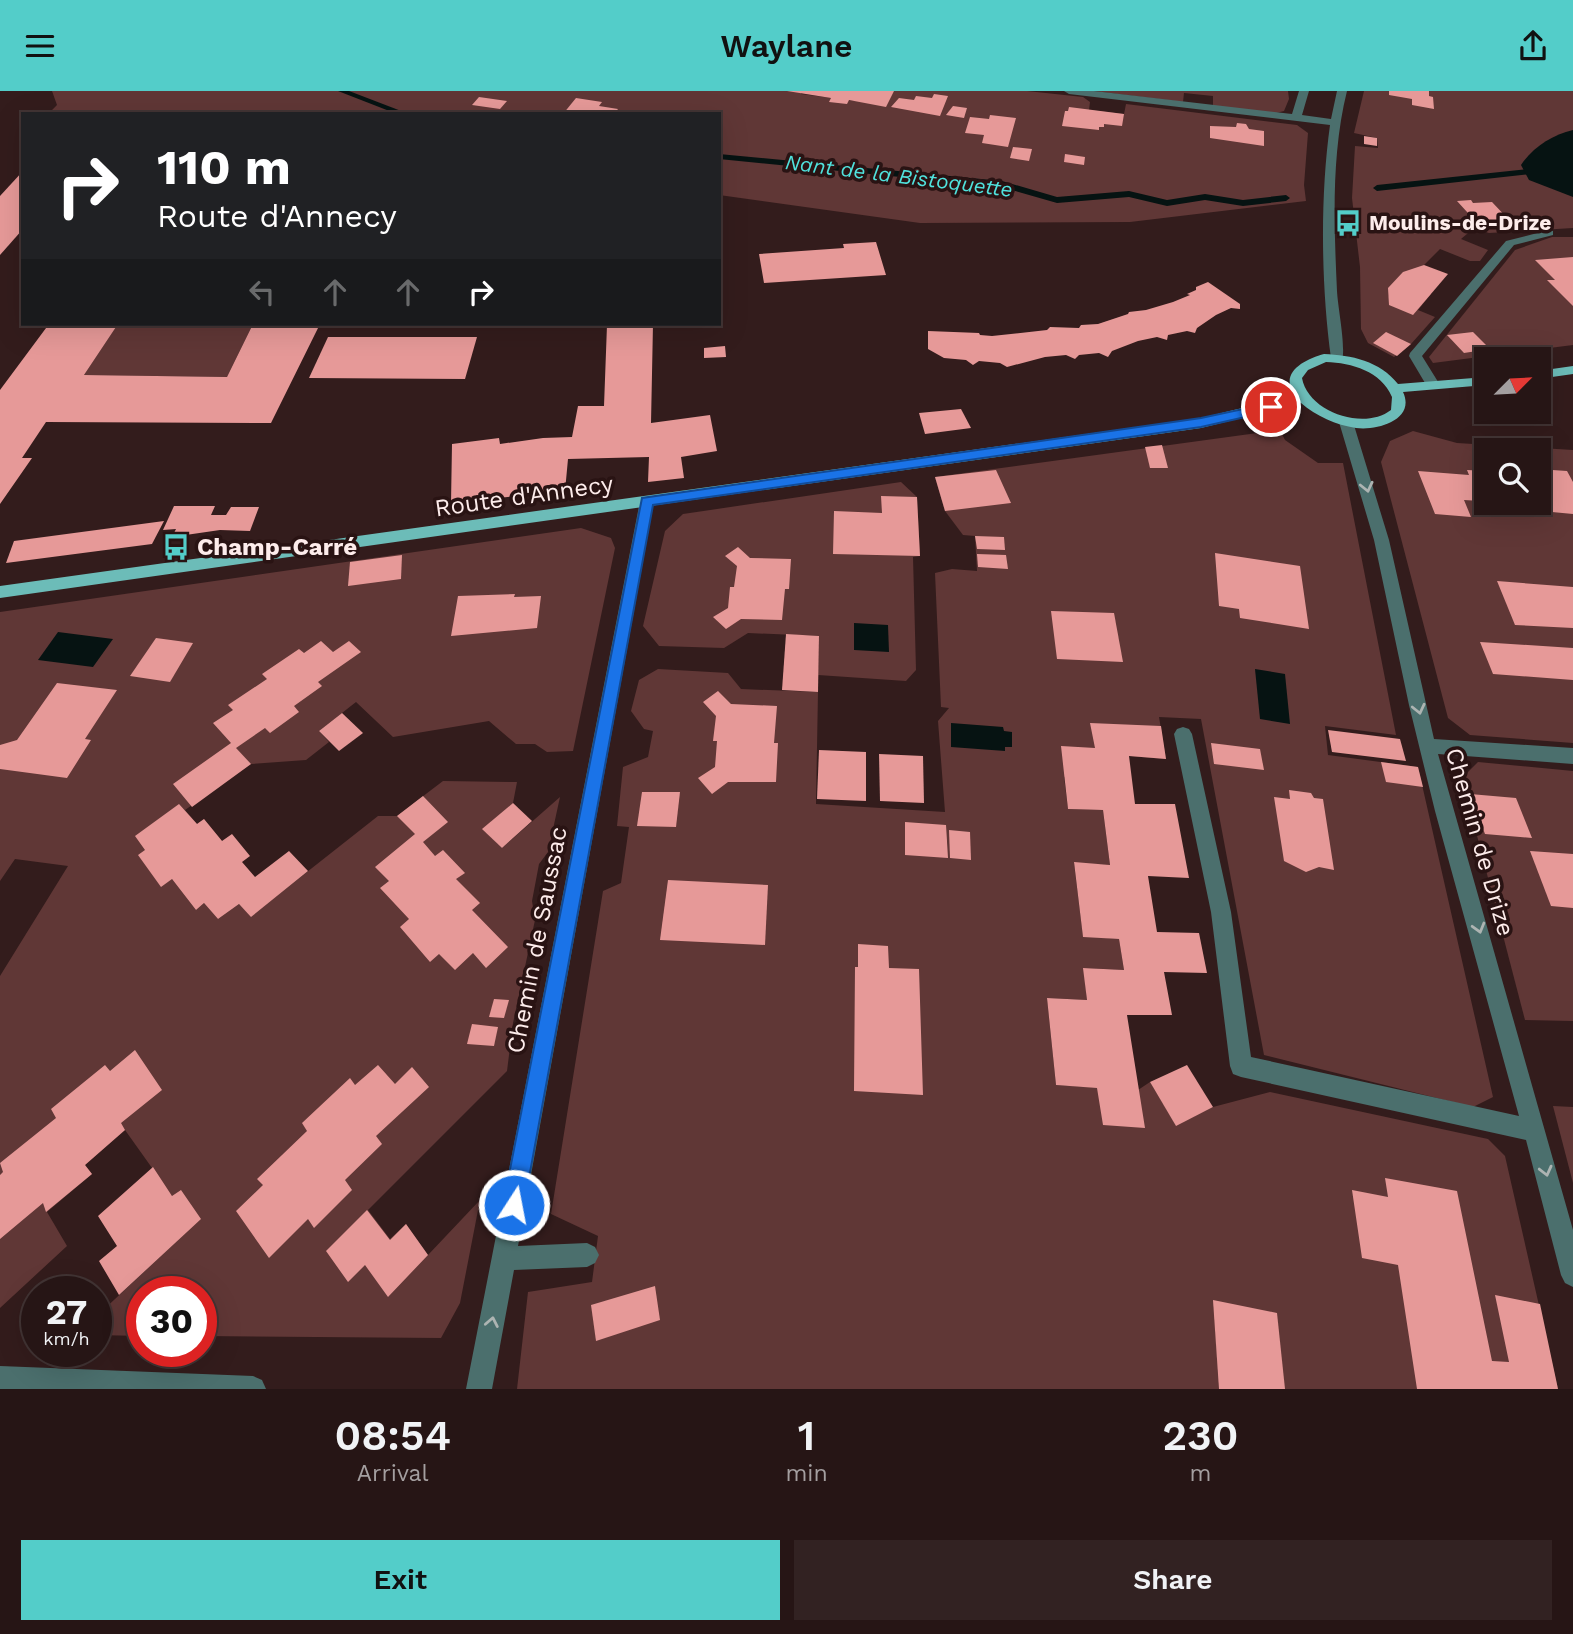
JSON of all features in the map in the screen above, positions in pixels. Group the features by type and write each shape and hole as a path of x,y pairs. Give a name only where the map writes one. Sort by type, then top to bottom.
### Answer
{"main road":[{"path":"1337,358 1372,368 1396,388 1401,398 1400,407 1393,416 1376,423 1346,422 1321,412 1302,398 1295,377 1309,362 1337,358"},
{"path":"1551,373 1573,370"},
{"path":"1396,388 1474,382"},
{"name":"Route d'Annecy","path":"0,592 1201,423 1302,398"}],"street":[{"path":"1069,91 1334,122"},
{"path":"1296,118 1304,91"},
{"path":"1337,358 1329,267 1334,122 1342,91"},
{"path":"1433,385 1415,356 1510,243 1549,233"},
{"name":"Chemin de Drize","path":"1346,422 1365,477 1428,746 1536,1131 1573,1275"},
{"name":"Chemin de Saussac","path":"479,1389 647,502"},
{"path":"1183,734 1221,912 1241,1066 1536,1131"},
{"path":"1428,746 1573,756"},
{"path":"504,1258 587,1255"},
{"path":"0,1379 253,1389"}],"shaded area":[{"path":"52,91 802,91 801,94 856,101 861,91 1027,91 1083,97 1090,102 1089,110 1124,114 1126,104 1297,125 1308,133 1304,185 1306,201 1130,222 920,223 721,195 721,112 50,112 57,105"},
{"path":"1093,91 1288,91 1289,99 1284,111 1276,113 1213,106 1213,96 1184,93 1183,102"},
{"path":"1364,91 1573,91 1573,228 1489,233 1474,228 1461,239 1488,250 1480,261 1470,261 1440,249 1424,265 1397,281 1431,294 1418,310 1435,317 1411,344 1394,357 1368,343 1361,329 1360,267 1352,198 1355,146 1378,148 1377,138 1354,133"},
{"path":"1552,237 1573,237 1573,345 1551,348 1474,347 1474,358 1433,363 1429,357 1515,250"},
{"path":"117,326 252,326 227,377 84,375"},
{"path":"1280,430 1285,440 1318,463 1343,463 1396,735 1325,726 1328,755 1418,767 1493,1097 1473,1107 1264,1055 1201,719 1159,717 1166,759 1129,756 1064,777 1068,809 1103,810 1110,865 1074,863 1083,936 1119,939 1124,970 1084,968 1087,1000 1047,998 1056,1085 1138,1090 1150,1082 1176,1125 1213,1107 1270,1092 1488,1139 1505,1156 1558,1389 517,1389 528,1292 592,1282 598,1236 551,1214 603,891 621,883 629,827 617,826 623,767 648,757 653,731 644,729 631,711 639,680 658,669 728,673 741,689 818,692 816,804 945,812 938,721 949,708 941,707 935,573 952,569 977,571 975,536 963,535 945,511 935,477"},
{"path":"1413,431 1457,443 1474,444 1474,515 1551,515 1551,449 1573,450 1573,743 1470,735 1448,718 1381,462 1390,441"},
{"path":"901,482 917,497 920,556 913,557 916,670 906,681 818,675 819,636 748,633 724,648 659,646 643,626 665,531 683,514"},
{"path":"581,528 611,538 615,548 573,751 547,752 535,744 516,744 489,721 393,737 356,702 319,731 329,742 306,760 251,764 185,810 197,824 204,819 222,841 172,879 196,910 204,903 218,919 239,904 251,916 378,816 397,816 443,781 517,782 513,803 483,829 502,848 560,797 548,852 539,864 532,901 535,920 513,1023 507,1071 368,1210 390,1239 406,1224 428,1255 480,1200 460,1303 441,1338 217,1336 217,1276 140,1276 178,1240 172,1196 125,1130 85,1165 92,1174 47,1212 67,1246 35,1276 21,1276 21,1289 0,1308 0,976 68,866 15,859 0,881 0,612"},
{"path":"854,623 888,625 889,652 854,650"},
{"path":"58,632 113,639 93,667 38,660"},
{"path":"1255,669 1285,674 1290,724 1260,719"},
{"path":"951,723 1003,727 1004,731 1012,732 1012,747 1005,747 1005,751 951,747"},
{"path":"1478,762 1573,771 1573,1021 1525,1020 1462,778"},
{"path":"1553,1106 1573,1107 1573,1183"},
{"path":"126,1289 126,1336 112,1335 112,1302"}],"building":[{"path":"787,91 894,91 886,107 849,100 847,104 829,102 831,98"},
{"path":"1389,91 1429,91 1429,96 1433,97 1434,109 1412,105 1412,99 1389,95"},
{"path":"934,94 948,96 940,116 891,107 899,98 932,98"},
{"path":"479,97 507,101 500,109 472,105"},
{"path":"576,98 602,102 599,106 618,109 616,112 565,112"},
{"path":"953,106 967,108 964,118 946,115"},
{"path":"1069,107 1124,114 1122,126 1104,124 1099,130 1062,126 1065,111 1068,111"},
{"path":"990,115 1016,118 1008,147 982,143 984,135 965,133 970,117 989,119"},
{"path":"1237,123 1246,124 1249,129 1264,131 1264,146 1210,138 1210,126 1236,127"},
{"path":"1364,136 1377,138 1377,146 1364,144"},
{"path":"1013,147 1032,149 1029,161 1010,158"},
{"path":"1065,154 1085,157 1084,165 1064,162"},
{"path":"21,173 21,231 0,255 0,196"},
{"path":"1471,200 1473,203 1492,202 1509,220 1478,224 1457,201"},
{"path":"876,242 886,275 764,283 759,254 844,248 843,244"},
{"path":"1573,257 1573,306 1547,280 1555,280 1535,260"},
{"path":"1424,265 1448,274 1413,315 1389,305 1388,288 1403,272"},
{"path":"1208,282 1240,304 1240,309 1231,308 1216,315 1197,328 1195,333 1187,331 1168,335 1167,340 1157,337 1138,341 1112,351 1108,357 1099,353 1079,355 1075,359 1066,355 1045,357 1007,367 1000,363 979,361 973,365 966,360 944,358 928,349 928,331 992,336 1047,330 1050,327 1079,328 1081,325 1098,324 1129,312 1173,302 1190,295 1187,294"},
{"path":"48,326 117,326 84,375 227,377 252,326 319,326 271,423 46,422 22,458 32,458 0,504 0,390"},
{"path":"607,326 653,326 651,423 710,415 717,451 681,457 684,478 648,482 649,457 568,459 565,491 451,503 452,444 499,438 500,444 572,437 578,406 604,406"},
{"path":"1386,332 1411,344 1397,356 1373,343"},
{"path":"1473,332 1488,347 1474,347 1474,351 1464,353 1447,335"},
{"path":"328,337 477,337 465,379 309,378"},
{"path":"725,346 726,357 704,358 704,348"},
{"path":"961,409 971,428 925,434 919,413"},
{"path":"1162,445 1168,468 1150,468 1145,447"},
{"path":"996,470 1011,503 945,511 935,477"},
{"path":"1467,470 1474,470 1474,501 1464,500 1471,517 1435,514 1418,471 1469,475"},
{"path":"1551,470 1567,471 1573,482 1573,514 1552,512"},
{"path":"881,496 917,497 920,556 833,554 834,511 882,513"},
{"path":"174,506 215,506 211,515 226,515 231,507 259,507 250,531 220,530 172,537 176,529 163,530"},
{"path":"164,521 152,544 6,563 14,541"},
{"path":"975,536 1004,537 1005,550 977,549"},
{"path":"738,547 750,558 791,559 789,589 785,589 782,620 741,619 726,629 713,617 728,608 730,587 734,587 737,566 725,556"},
{"path":"1215,553 1300,566 1309,629 1240,618 1239,609 1219,606"},
{"path":"977,554 1006,555 1008,569 978,567"},
{"path":"402,555 401,579 348,586 350,562"},
{"path":"1497,581 1573,587 1573,628 1515,625"},
{"path":"515,594 514,597 541,596 537,628 451,636 458,596"},
{"path":"1051,611 1114,613 1123,662 1057,659"},
{"path":"786,634 819,636 818,692 782,690"},
{"path":"156,638 193,643 170,682 130,676"},
{"path":"321,641 333,652 349,641 361,652 318,682 322,686 294,706 299,712 270,733 265,728 236,748 251,764 192,807 173,784 231,743 213,723 233,710 228,705 267,679 262,674 299,649 304,653"},
{"path":"1480,642 1573,648 1573,680 1493,674"},
{"path":"57,683 117,690 85,739 91,740 67,778 0,769 0,745 17,740"},
{"path":"718,691 731,704 777,706 774,743 778,743 776,782 728,782 712,794 698,778 715,767 717,741 713,741 716,716 703,702"},
{"path":"342,713 363,733 339,751 319,731"},
{"path":"1090,723 1161,726 1166,759 1129,756 1135,804 1175,804 1189,878 1148,876 1157,932 1199,933 1207,973 1164,972 1172,1015 1127,1015 1145,1128 1103,1125 1097,1088 1056,1085 1047,998 1087,1000 1083,968 1124,970 1119,939 1083,937 1074,862 1110,865 1103,810 1068,809 1061,746 1095,748"},
{"path":"1328,730 1400,739 1406,761 1332,752"},
{"path":"1211,743 1260,749 1264,770 1214,764"},
{"path":"819,750 866,752 866,801 817,799"},
{"path":"879,754 923,756 924,803 880,801"},
{"path":"1381,762 1418,767 1423,787 1386,782"},
{"path":"1289,790 1311,793 1314,798 1323,799 1334,870 1319,867 1306,872 1284,861 1274,797 1290,799"},
{"path":"642,792 680,792 676,827 637,826"},
{"path":"1470,794 1516,798 1532,838 1485,834"},
{"path":"423,796 448,822 423,842 435,856 443,850 465,873 456,879 480,903 472,910 508,947 486,968 473,953 455,970 439,954 430,962 400,927 409,919 380,888 389,881 375,867 415,834 397,816"},
{"path":"513,803 532,821 502,848 482,829"},
{"path":"179,804 197,824 204,819 222,841 232,834 250,856 242,862 255,877 289,851 308,871 251,917 239,904 218,919 204,903 196,910 172,879 161,887 138,855 145,850 135,836"},
{"path":"905,822 946,825 948,858 905,855"},
{"path":"949,830 970,832 971,860 950,858"},
{"path":"1530,851 1573,854 1573,908 1551,906"},
{"path":"668,880 768,885 765,945 660,940"},
{"path":"858,944 888,946 889,968 919,969 923,1095 854,1091 855,967 858,967"},
{"path":"494,999 509,1000 504,1018 489,1017"},
{"path":"472,1024 498,1027 494,1046 467,1044"},
{"path":"135,1050 162,1090 121,1123 125,1130 85,1165 92,1174 46,1212 43,1203 0,1239 0,1175 3,1172 0,1163 56,1118 51,1109 105,1065 110,1071"},
{"path":"378,1065 395,1084 412,1067 429,1087 376,1136 382,1144 345,1180 352,1190 314,1228 308,1219 269,1258 236,1211 263,1185 257,1179 307,1131 302,1123 350,1078 355,1085"},
{"path":"1187,1065 1213,1107 1176,1126 1150,1082"},
{"path":"153,1167 172,1196 181,1190 201,1219 140,1276 126,1276 126,1289 119,1295 112,1283 112,1276 108,1276 99,1261 117,1246 98,1216"},
{"path":"1385,1178 1457,1191 1492,1361 1509,1362 1495,1295 1540,1304 1558,1389 1417,1389 1398,1265 1362,1258 1352,1190 1388,1197"},
{"path":"367,1210 390,1240 406,1224 428,1255 388,1297 365,1265 348,1282 326,1251"},
{"path":"655,1286 660,1320 596,1341 591,1305"},
{"path":"1213,1300 1277,1313 1285,1389 1219,1389"}],"waterway":[{"name":"Nant de la Bistoquette","path":"342,91 400,112"},
{"path":"1573,144 1545,165 1546,170 1573,182"},
{"name":"Nant de la Bistoquette","path":"721,156 1002,184 1057,200 1129,194 1167,203 1205,197 1243,203 1286,198"},
{"name":"Nant de la Bistoquette","path":"1377,188 1546,170"}],"place":[{"name":"Moulins-de-Drize","path":"1348,223"},
{"name":"Champ-Carré","path":"176,547"}],"route":[{"path":"514,1205 647,502 1201,423 1271,407"}]}
